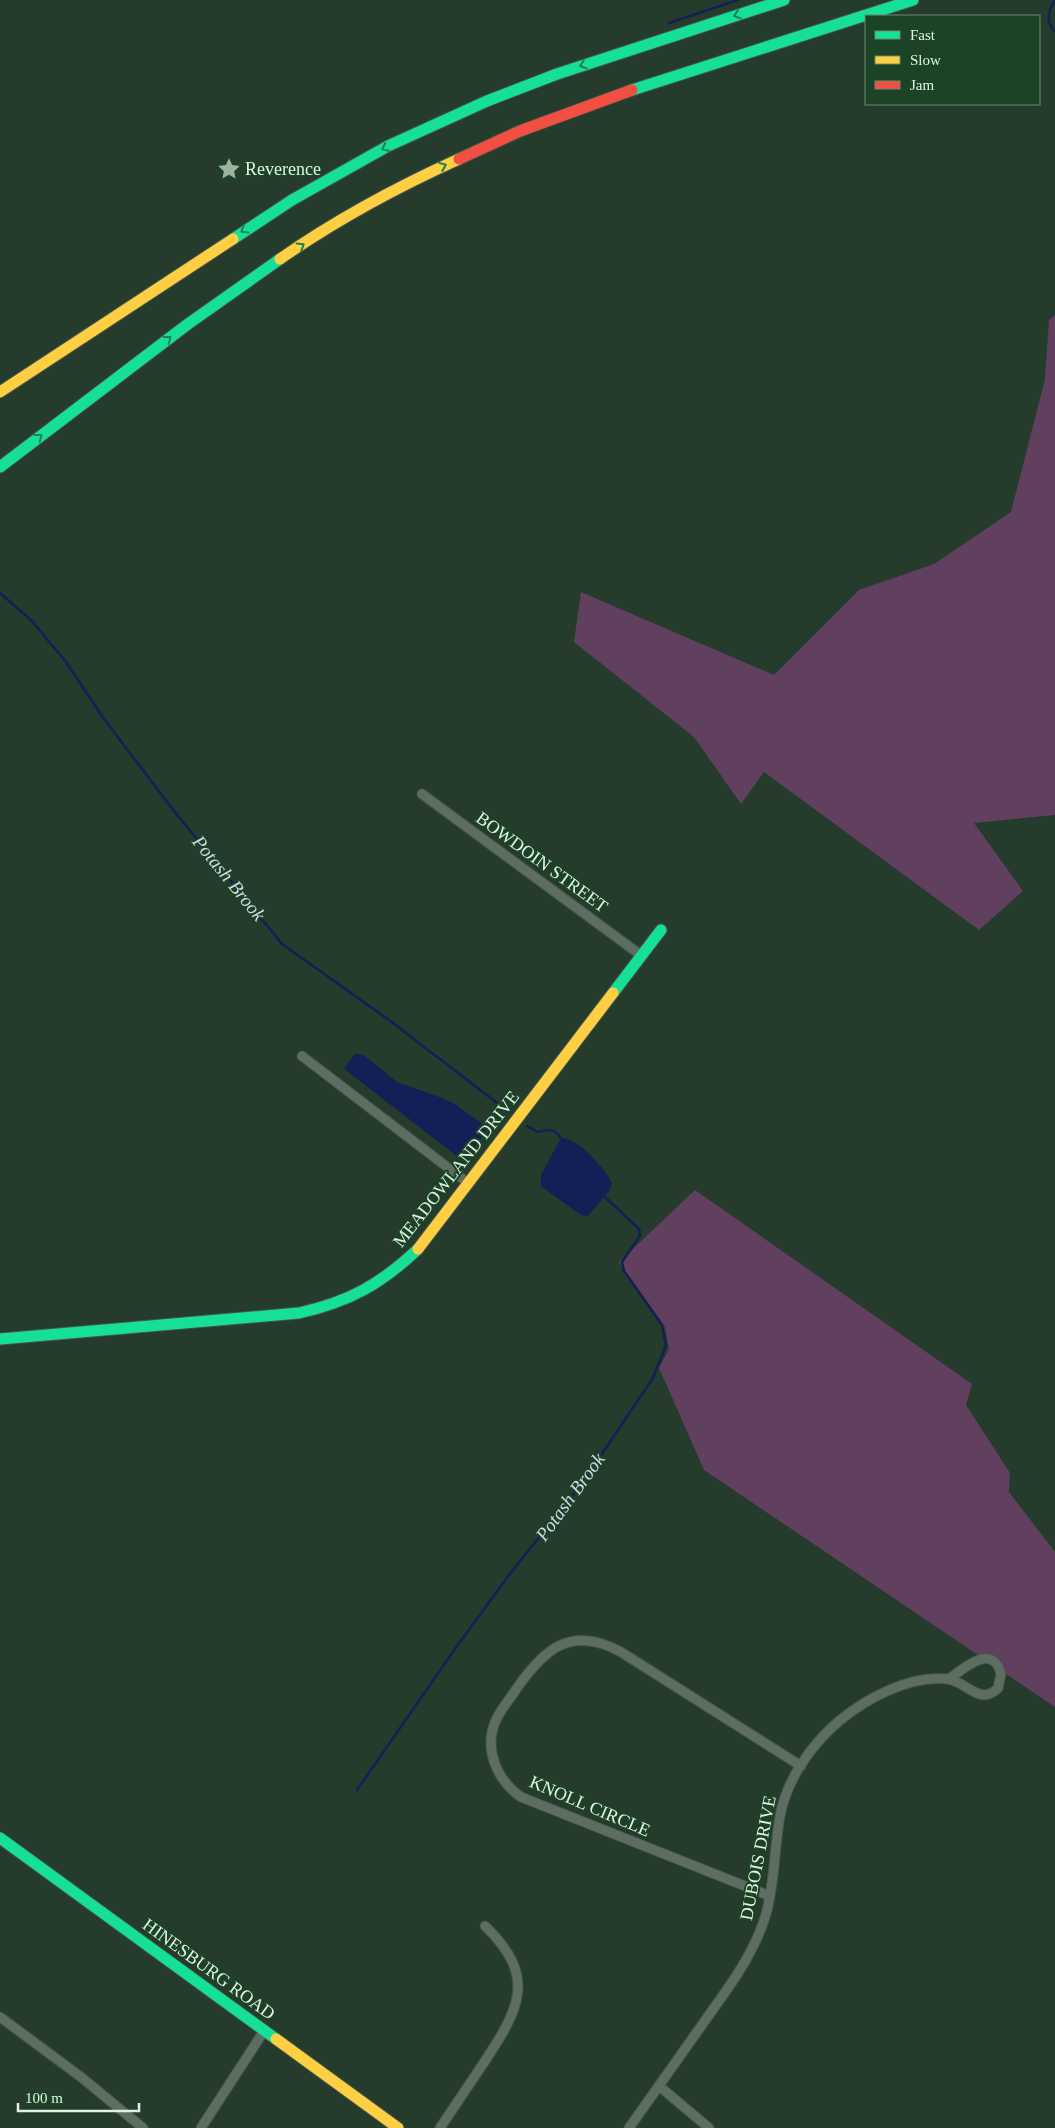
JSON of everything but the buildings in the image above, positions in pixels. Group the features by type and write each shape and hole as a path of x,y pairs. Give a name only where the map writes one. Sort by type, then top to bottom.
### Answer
{"main road":[{"path":"0,392 292,200 388,146 479,104 557,74 784,0"},
{"path":"866,15 913,0"},
{"path":"0,466 188,324 283,257 332,226 428,173 520,131 596,102 865,15"},
{"name":"MEADOWLAND DRIVE","path":"0,1339 267,1316 314,1310 343,1302 381,1282 398,1269 422,1244 661,930"},
{"name":"HINESBURG ROAD","path":"0,1838 398,2128"}],"street":[{"name":"BOWDOIN STREET","path":"422,794 642,956"},
{"path":"302,1056 468,1183"},
{"name":"KNOLL CIRCLE","path":"770,1896 521,1796 505,1783 495,1765 492,1747 493,1728 500,1712 540,1658 560,1645 592,1641 605,1644 621,1652 800,1766"},
{"name":"DUBOIS DRIVE","path":"629,2128 741,1969 759,1935 770,1896 780,1815 800,1766 829,1730 861,1705 884,1694 925,1680 949,1679 980,1659 988,1659 994,1662 1001,1674 998,1688 986,1695 976,1694 949,1679"},
{"path":"440,2128 514,2014 517,2001 518,1987 514,1963 501,1943 485,1926"},
{"path":"0,2017 93,2087 143,2128"},
{"path":"201,2128 264,2031"},
{"path":"659,2086 709,2128"}],"shaded area":[{"path":"1055,315 1055,815 974,823 1023,891 979,930 764,772 741,804 694,737 574,642 581,592 774,675 859,590 934,564 1011,512 1045,379 1049,320"},
{"path":"355,1054 366,1057 397,1082 455,1104 485,1126 486,1131 479,1142 463,1158 457,1156 344,1068"},
{"path":"561,1138 568,1139 583,1148 612,1183 610,1190 587,1217 578,1213 541,1186 541,1175"},
{"path":"695,1190 972,1384 966,1405 1010,1473 1009,1492 1055,1552 1055,1707 704,1470 659,1368 669,1349 665,1327 619,1262"}],"waterway":[{"path":"669,23 738,0"},
{"path":"1055,0 1049,16 1050,24 1055,31"},
{"name":"Potash Brook","path":"0,593 32,621 66,662 104,719 174,811 282,944 389,1020 509,1112"},
{"name":"Potash Brook","path":"527,1126 538,1132 554,1131 561,1138"},
{"name":"Potash Brook","path":"357,1790 509,1575 583,1482 653,1378 666,1345 662,1325 624,1271 622,1262 640,1236 639,1229 605,1197"}],"traffic: fast":[{"path":"233,239 292,200 388,146 487,101 557,74 784,0"},
{"path":"866,15 913,0"},
{"path":"632,90 865,15"},
{"path":"0,467 188,324 280,259"},
{"path":"613,993 661,930"},
{"path":"0,1339 299,1313 317,1309 363,1290 391,1272 418,1249"},
{"path":"0,1838 276,2039"}],"traffic: slow":[{"path":"280,259 367,205 459,159"},
{"path":"0,392 233,239"},
{"path":"418,1249 613,993"},
{"path":"276,2039 398,2128"}],"traffic: jam":[{"path":"459,159 520,131 632,90"}],"place":[{"name":"Reverence","path":"229,169"}]}
